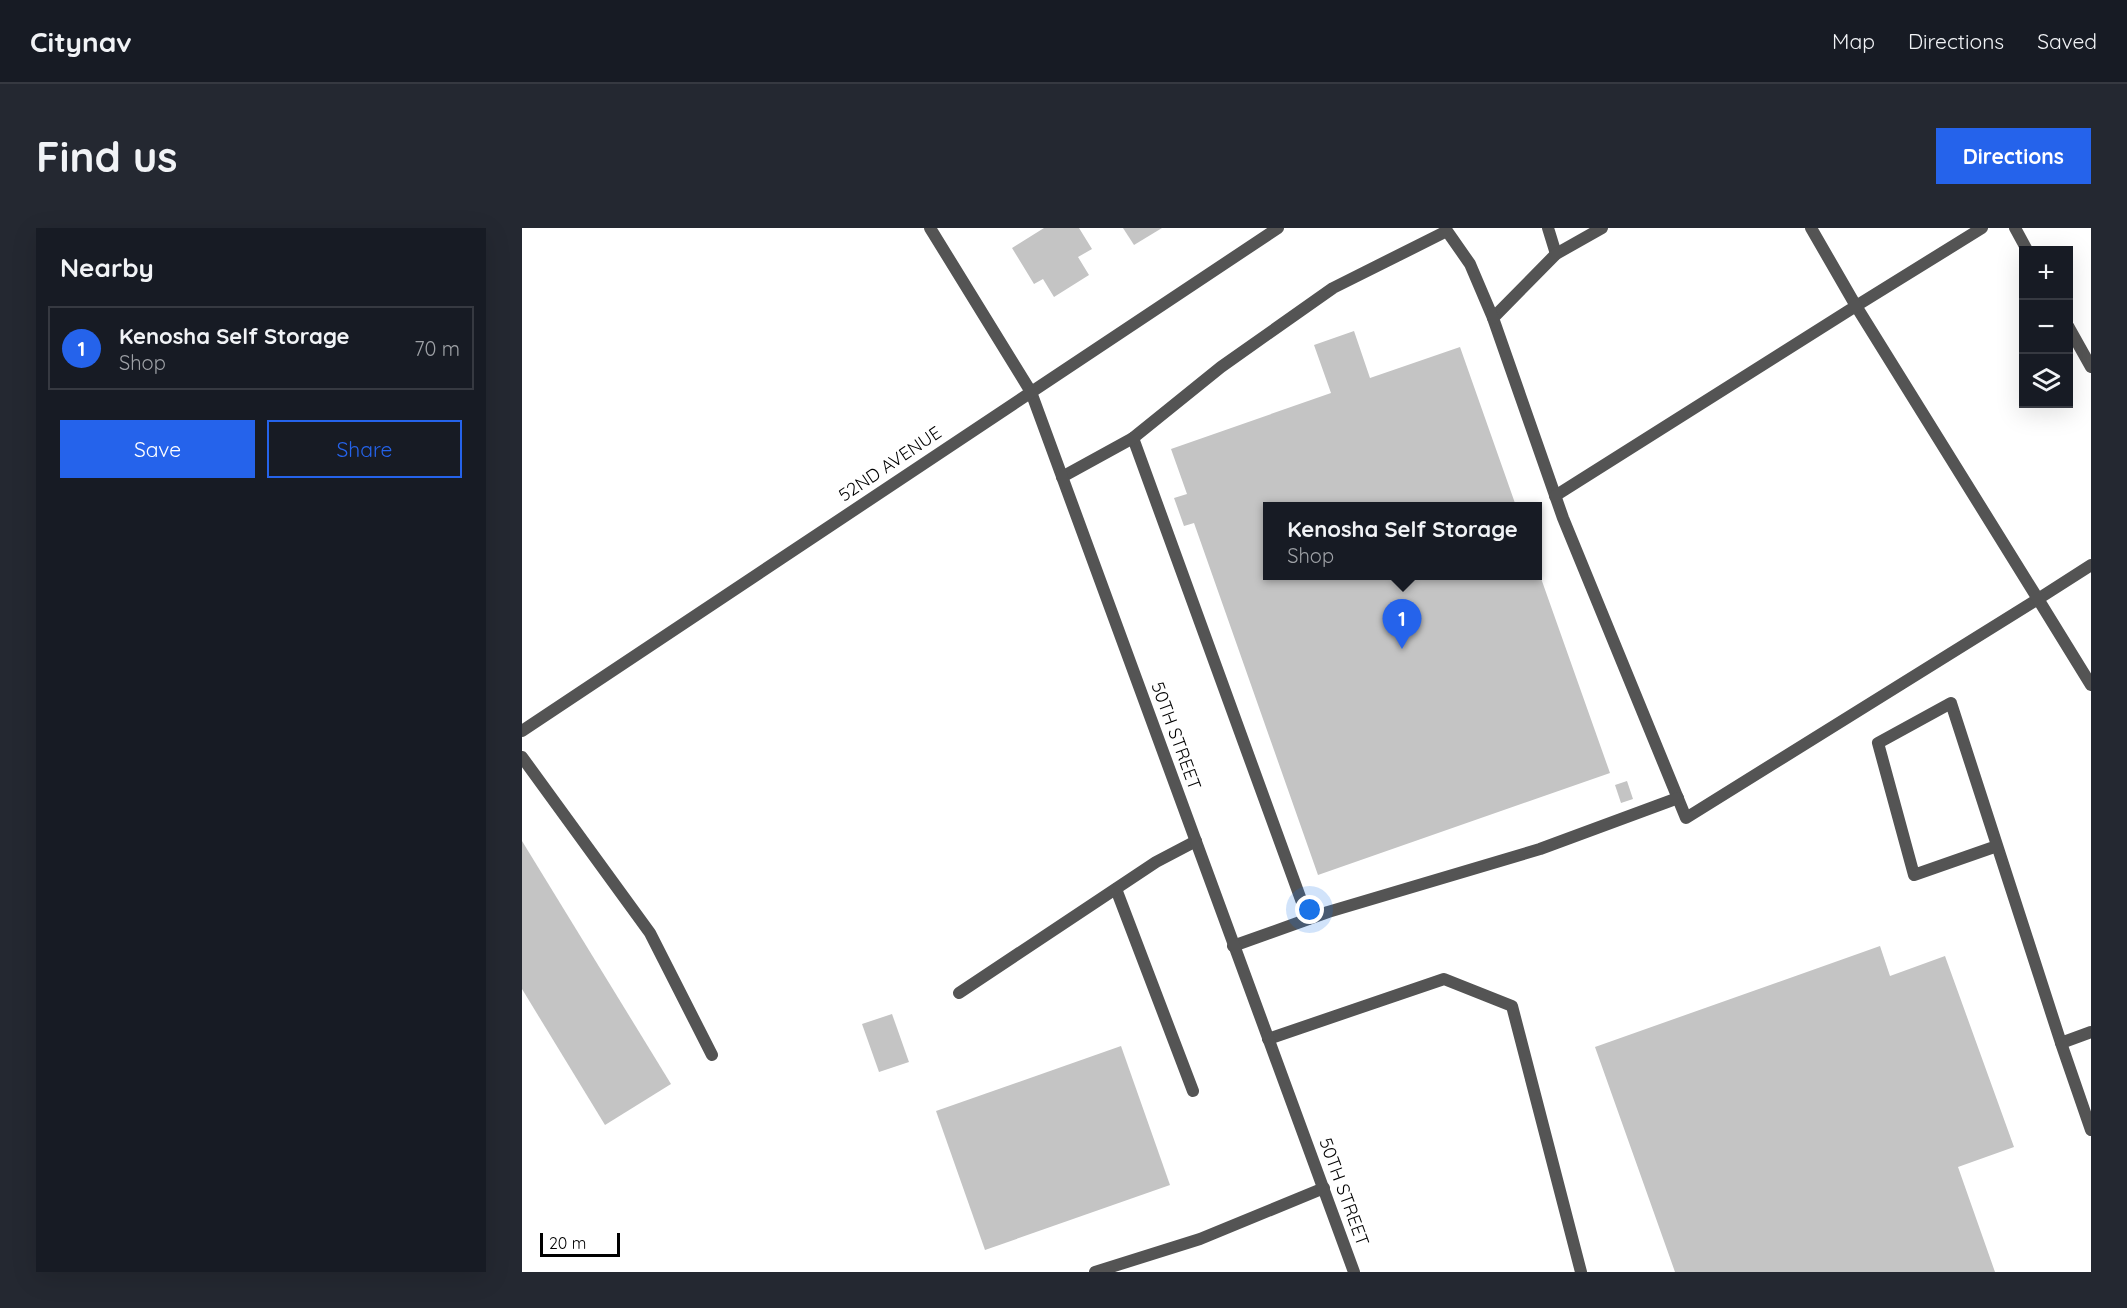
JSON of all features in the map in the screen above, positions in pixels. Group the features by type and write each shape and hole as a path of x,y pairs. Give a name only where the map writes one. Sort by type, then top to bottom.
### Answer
{"street":[{"name":"50TH STREET","path":"930,228 1031,392 1354,1272"},
{"name":"52ND AVENUE","path":"522,731 1278,228"},
{"path":"1548,228 1556,254"},
{"path":"1493,318 1556,254 1602,228"},
{"path":"1811,228 1856,306 2091,685"},
{"path":"1555,496 1982,228"},
{"path":"2015,228 2025,246"},
{"path":"1062,477 1133,438 1221,367 1333,288 1447,231 1470,264 1493,318 1555,496 1686,818 2091,565"},
{"path":"2073,335 2091,367"},
{"path":"1133,438 1308,919"},
{"path":"1997,846 1914,874 1878,742 1951,703 2091,1130"},
{"path":"522,757 650,933 712,1055"},
{"path":"1233,946 1308,919 1540,849 1678,798"},
{"path":"959,993 1156,862 1196,841"},
{"path":"1116,888 1193,1091"},
{"path":"1268,1039 1444,979 1512,1006 1581,1272"},
{"path":"2061,1043 2091,1032"},
{"path":"1095,1272 1200,1239 1324,1188"}],"building":[{"path":"1044,228 1079,228 1092,249 1078,257 1089,275 1054,297 1043,279 1034,284 1012,248"},
{"path":"1123,228 1162,228 1134,245"},
{"path":"1354,331 1370,378 1460,347 1515,502 1263,502 1263,580 1542,580 1610,773 1318,875 1194,523 1184,526 1174,498 1187,494 1171,449 1331,393 1314,345"},
{"path":"1627,781 1633,799 1621,803 1615,785"},
{"path":"522,841 671,1084 605,1125 522,989"},
{"path":"1880,946 1890,976 1945,956 2014,1147 1958,1167 1995,1272 1675,1272 1595,1047"},
{"path":"892,1014 909,1062 879,1072 862,1024"},
{"path":"1121,1046 1170,1185 985,1250 936,1111"}],"place":[{"name":"Kenosha Self Storage","path":"1402,649"}]}
